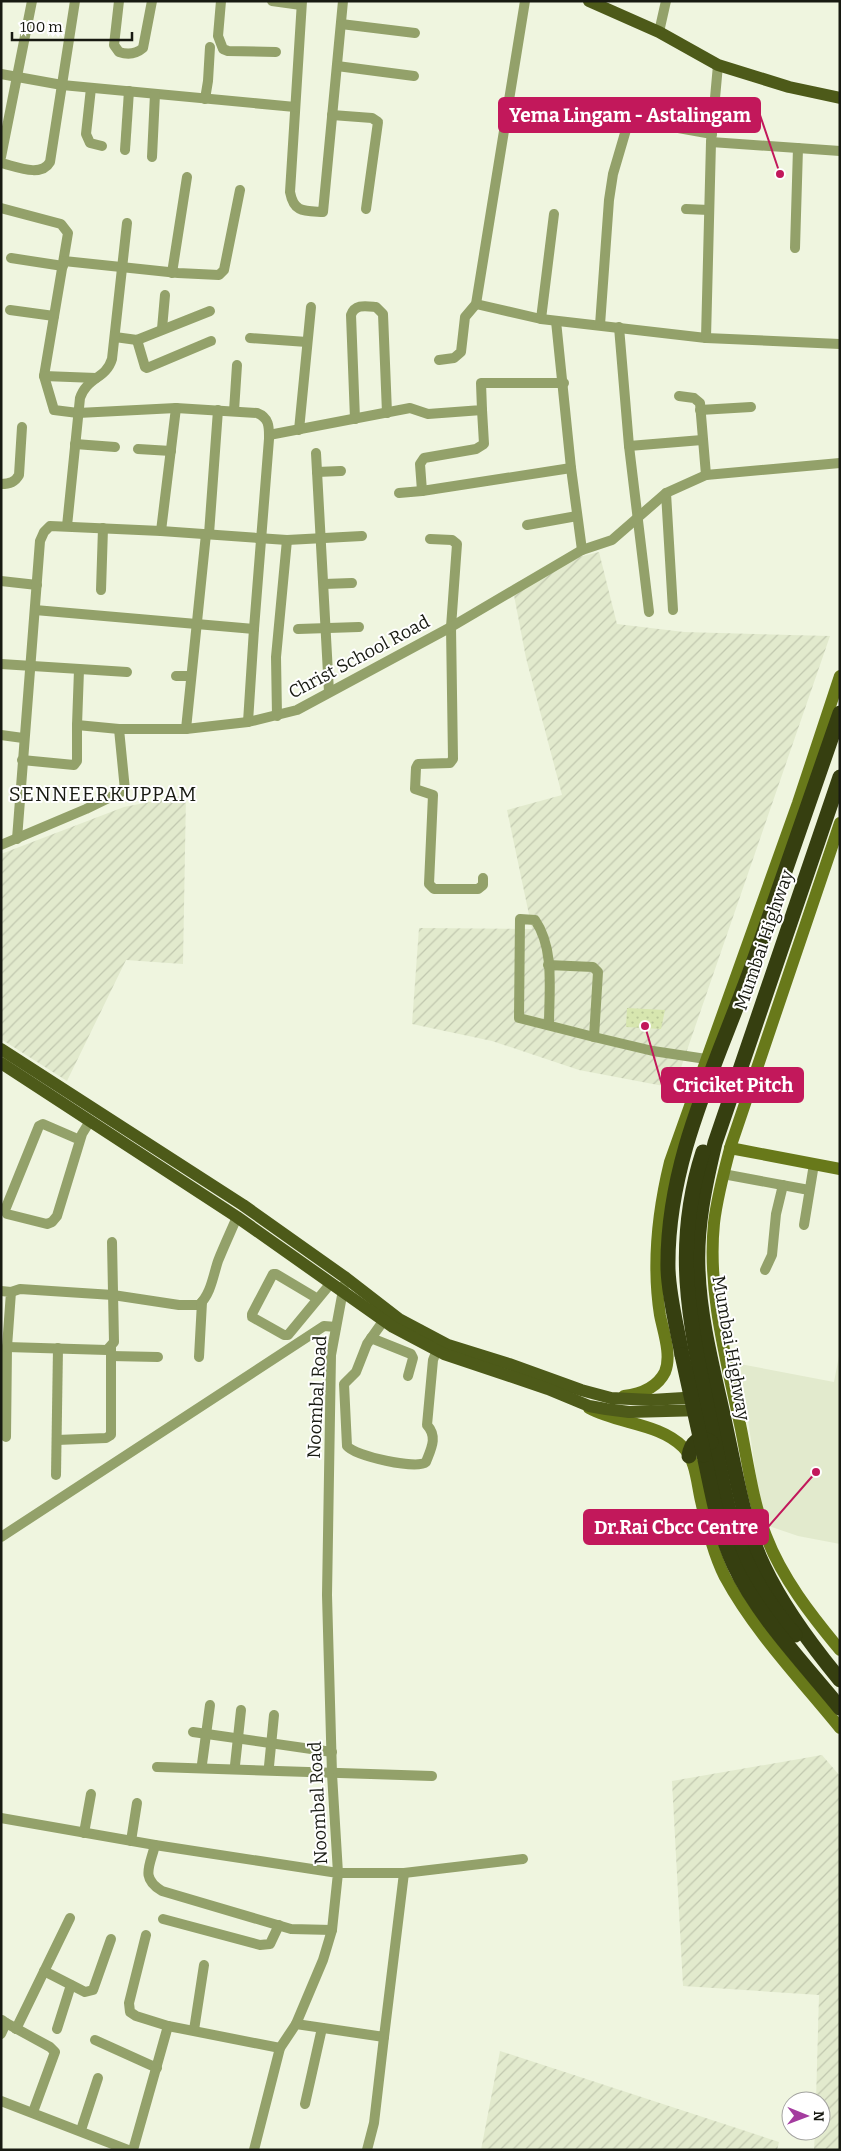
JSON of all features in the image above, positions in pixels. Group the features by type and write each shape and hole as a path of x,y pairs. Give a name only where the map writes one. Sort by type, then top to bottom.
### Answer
{"highway":[{"path":"840,713 794,828 757,952 686,1144 678,1174 669,1230 668,1272 670,1294 703,1452 719,1522 733,1564 743,1582 775,1627 840,1708"},
{"name":"Mumbai Highway","path":"840,777 715,1143 703,1194 698,1246 701,1306 743,1508 753,1539 765,1568 792,1614 840,1680"},
{"path":"746,1049 724,1096 706,1144 694,1184 689,1214 686,1259 688,1303 707,1403 703,1452 752,1573 792,1632 840,1687"}],"main road":[{"path":"589,1 659,32 718,65 789,87 840,98"},
{"path":"1,1049 243,1205 346,1278 399,1319 448,1345 604,1396 638,1400 707,1403"},
{"path":"1,1063 237,1217 384,1320 437,1350 598,1408 629,1412 707,1403"}],"street":[{"path":"1,157 32,1"},
{"path":"1,163 36,170 47,166 50,162 75,1"},
{"path":"119,1 114,45 119,52 132,54 143,48 152,1"},
{"path":"221,1 218,36 223,49 228,51 276,52"},
{"path":"272,1 302,3 290,192 292,202 297,207 303,210 323,212 343,1"},
{"path":"439,360 454,358 461,352 465,317 476,304 524,1"},
{"path":"659,32 666,1"},
{"path":"341,24 415,33"},
{"path":"205,99 210,47"},
{"path":"706,338 712,138 718,65"},
{"path":"337,66 414,76"},
{"path":"1,74 62,85 294,107"},
{"path":"91,88 86,134 90,143 102,146"},
{"path":"125,150 129,92"},
{"path":"152,157 155,94"},
{"path":"332,115 372,118 378,122 366,209"},
{"path":"600,325 609,200 613,174 628,122"},
{"path":"656,124 712,138 840,151"},
{"path":"795,248 798,148"},
{"path":"172,272 187,177"},
{"path":"11,258 213,276 223,273 240,190"},
{"path":"1,208 61,224 68,233 44,376 54,410 78,413 176,408 234,411 263,416 267,420 269,436 248,722"},
{"path":"686,209 710,210"},
{"path":"541,319 554,214"},
{"path":"67,526 78,413 82,392 86,386 109,369 115,337 127,223"},
{"path":"162,329 165,295"},
{"path":"476,304 556,322 619,327 706,338 840,344"},
{"path":"355,420 351,315 358,306 376,307 383,314 387,413"},
{"path":"299,430 311,307"},
{"path":"10,310 54,316"},
{"path":"115,337 136,340 210,311"},
{"path":"556,322 564,383 571,468 582,550"},
{"path":"619,327 630,446 649,612"},
{"path":"250,338 307,342"},
{"path":"136,340 145,367 148,368 211,340"},
{"path":"234,411 237,365"},
{"path":"44,376 96,378"},
{"path":"422,492 420,464 424,458 476,449 484,444 480,383 564,383"},
{"path":"679,396 697,400 700,403 706,475"},
{"path":"700,410 751,407"},
{"path":"161,531 176,408"},
{"path":"269,436 410,408 428,414 482,410"},
{"path":"186,729 218,410"},
{"path":"1,484 9,484 16,480 19,475 22,426"},
{"path":"630,446 702,440"},
{"path":"75,444 115,447"},
{"path":"138,449 170,452"},
{"path":"316,453 329,692"},
{"name":"Christ School Road","path":"77,726 119,729 186,729 248,722 298,710 451,627 582,550 612,540 666,493 706,475 840,463"},
{"path":"399,493 422,492 571,468"},
{"path":"317,472 341,471"},
{"path":"666,493 673,610"},
{"path":"527,525 578,516"},
{"path":"17,839 23,738 40,541 44,532 50,526 161,531 287,540 362,536"},
{"path":"101,590 104,528"},
{"path":"430,539 452,540 457,544 451,627 453,759 450,763 418,764 416,768 415,789 433,795 429,884 434,889 478,889 483,885 483,878"},
{"path":"277,716 276,657 287,540"},
{"path":"1,581 37,585"},
{"path":"324,584 352,583"},
{"path":"35,610 197,622 254,629"},
{"path":"298,629 358,627"},
{"path":"1,664 127,672"},
{"path":"22,760 74,764 77,761 79,670"},
{"path":"176,676 190,676"},
{"path":"604,1396 632,1395 648,1390 660,1378 667,1365 657,1288 657,1246 659,1222 670,1162 707,1058 794,828 840,676"},
{"path":"1,846 125,790 119,729"},
{"path":"1,736 23,738"},
{"path":"840,823 730,1148 714,1223 713,1268 724,1348 765,1535 780,1567 803,1603 840,1650"},
{"path":"549,1025 548,965 543,932 535,920 520,919 519,1018 653,1051 707,1058"},
{"path":"548,965 593,967 598,972 594,1037"},
{"path":"80,1140 43,1124 39,1126 6,1210 7,1214 47,1224 52,1222 57,1216 80,1140 90,1120"},
{"path":"730,1148 840,1169"},
{"path":"804,1225 814,1164"},
{"path":"723,1174 809,1190"},
{"path":"765,1270 772,1254 776,1214 782,1185"},
{"path":"199,1357 202,1302 209,1289 237,1217"},
{"path":"57,1440 106,1438 111,1435 111,1351 114,1342 112,1242"},
{"path":"318,1299 276,1274 265,1290 252,1317 284,1335 288,1335 318,1299 331,1283"},
{"name":"Noombal Road","path":"346,1278 331,1355 327,1595 332,1774 338,1873 404,1872 523,1859"},
{"path":"6,1438 6,1292 20,1289 112,1295 179,1305 199,1305 202,1302"},
{"path":"384,1320 367,1344 356,1372 346,1381 344,1390 347,1446 351,1451 375,1458 418,1466 426,1462 433,1442 433,1432 427,1425 433,1360 437,1350"},
{"path":"1,1537 324,1326 336,1327"},
{"path":"371,1338 411,1354 413,1358 408,1376"},
{"path":"7,1347 108,1350 158,1357"},
{"path":"56,1475 58,1348"},
{"path":"572,1400 610,1417 669,1437 685,1449 703,1452 710,1536 724,1575 764,1634 840,1728"},
{"path":"202,1764 210,1706"},
{"path":"235,1765 241,1710"},
{"path":"269,1766 274,1715"},
{"path":"193,1732 332,1752"},
{"path":"157,1767 432,1776"},
{"path":"84,1833 91,1794"},
{"path":"131,1841 137,1802"},
{"path":"1,1818 155,1845 338,1873 332,1930 323,1960 296,2024 280,2048 254,2150"},
{"path":"155,1845 147,1876 154,1887 162,1891 291,1929 332,1930"},
{"path":"367,2150 374,2123 404,1872"},
{"path":"16,2029 70,1918"},
{"path":"163,1919 260,1945 270,1944 279,1925"},
{"path":"146,1935 128,2008 136,2016 168,2026 280,2048"},
{"path":"44,1971 85,1992 92,1990 111,1939"},
{"path":"194,2030 204,1965"},
{"path":"57,2029 71,1985"},
{"path":"1,2034 4,2021 50,2047 55,2052 33,2112"},
{"path":"296,2024 384,2037"},
{"path":"133,2150 168,2026"},
{"path":"305,2104 322,2028"},
{"path":"95,2040 157,2068"},
{"path":"80,2130 98,2078"},
{"path":"1,2101 128,2150"}],"shaded area":[{"path":"599,552 617,624 684,632 830,636 674,1088 579,1070 492,1041 412,1024 419,928 532,929 507,810 562,795 526,658 512,585 555,563"},
{"path":"186,795 183,964 126,960 67,1081 1,1039 1,854 124,807"},
{"path":"840,1351 840,1544 798,1536 763,1524 740,1364 834,1382"},
{"path":"822,1755 840,1776 840,2150 814,2150 814,2141 831,2141 831,2091 816,2091 819,1995 683,1986 672,1781"},
{"path":"500,2051 779,2142 777,2150 481,2150"}],"green space":[{"path":"627,1008 665,1010 661,1029 626,1027"}],"place":[{"name":"Yema Lingam - Astalingam","path":"780,174"},
{"name":"Criciket Pitch","path":"645,1026"},
{"name":"Dr.Rai Cbcc Centre","path":"816,1472"}],"district":[{"name":"SENNEERKUPPAM","path":"103,794"}]}
